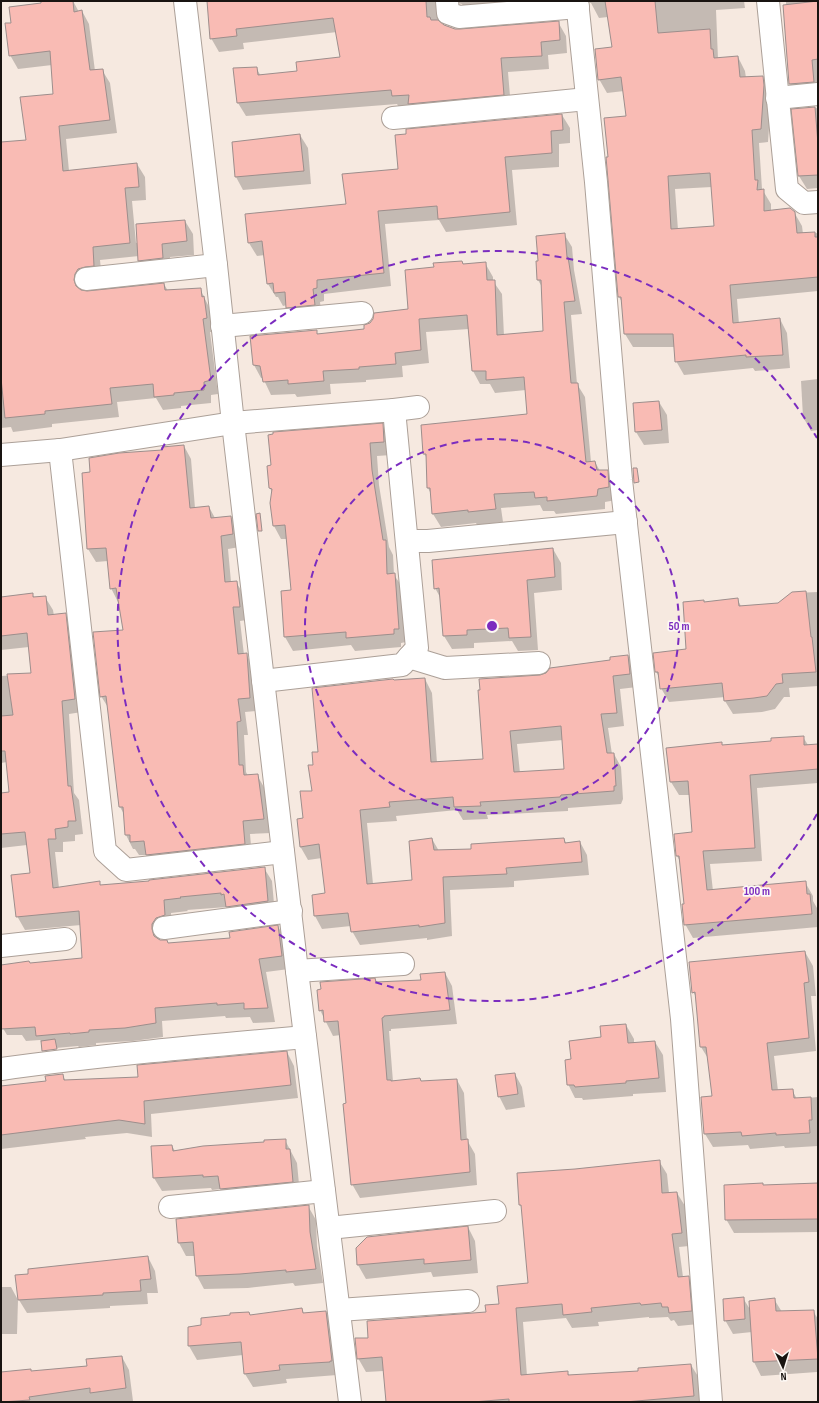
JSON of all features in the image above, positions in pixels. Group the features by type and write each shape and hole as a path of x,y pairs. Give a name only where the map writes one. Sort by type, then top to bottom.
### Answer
{"street":[{"path":"185,1 216,265 232,422 350,1402"},
{"path":"447,1 448,12 459,17 577,4 596,182 620,472 682,1019 711,1402"},
{"path":"768,1 787,189 804,203 818,202"},
{"path":"777,98 818,94"},
{"path":"393,118 587,99"},
{"path":"86,279 216,265"},
{"path":"222,326 362,313"},
{"path":"1,455 60,450 232,422 418,408"},
{"path":"263,681 402,666 417,648 417,541 394,410"},
{"path":"60,450 105,851 126,870 283,852"},
{"path":"417,541 626,522"},
{"path":"409,658 445,668 539,663"},
{"path":"164,928 291,911"},
{"path":"1,946 64,939"},
{"path":"297,971 403,964"},
{"path":"1,1069 121,1054 305,1037"},
{"path":"170,1207 324,1191"},
{"path":"329,1228 495,1211"},
{"path":"339,1310 468,1301"}],"building":[{"path":"41,1 73,1 74,12 82,10 90,70 103,69 110,120 59,126 63,171 137,163 139,187 125,188 130,243 93,247 94,266 78,269 74,280 76,286 81,290 87,291 164,283 165,290 201,288 202,297 204,296 207,318 203,319 211,380 204,382 204,390 154,397 153,384 110,388 112,404 45,411 45,414 5,418 1,378 1,142 26,140 20,97 53,94 50,51 9,56 5,23 11,23 9,7 41,3"},
{"path":"207,1 426,1 427,17 430,17 431,20 438,20 444,25 455,29 559,21 560,40 541,42 542,56 501,58 504,95 408,104 409,95 392,96 391,90 237,103 233,68 257,67 258,75 297,71 296,62 340,57 333,18 236,29 237,36 210,39"},
{"path":"605,1 655,1 658,33 710,29 711,49 713,49 714,58 738,56 740,77 763,76 764,85 761,129 752,130 755,180 758,180 757,190 764,189 764,211 790,208 795,212 797,233 815,232 815,237 818,237 818,277 730,285 733,323 780,318 783,355 746,357 746,355 675,362 673,334 624,334 621,297 618,297 604,118 626,116 621,77 598,80 595,49 612,47","holes":["710,173 714,226 671,229 668,176"]},
{"path":"818,1 818,59 812,60 814,82 789,84 783,5"},
{"path":"815,107 818,144 818,175 798,176 791,109"},
{"path":"562,114 563,130 551,131 552,153 505,157 510,212 438,219 437,206 378,211 384,273 317,280 317,288 313,289 315,305 286,308 285,292 274,293 273,283 267,284 262,241 248,243 245,214 346,204 342,174 398,169 395,135 406,134 406,129"},
{"path":"300,134 304,171 235,177 232,142"},
{"path":"185,220 187,241 162,244 163,258 138,261 136,224"},
{"path":"565,233 567,257 575,301 564,302 571,383 578,383 586,462 595,461 597,470 608,470 609,487 598,489 597,496 547,501 547,497 535,498 534,492 494,494 496,509 432,514 430,488 427,488 426,454 423,454 421,425 527,414 524,377 486,380 486,371 472,371 467,315 419,319 421,350 395,353 396,364 359,367 359,369 323,371 324,381 288,384 288,380 263,382 260,366 253,365 250,336 317,330 317,334 364,329 364,325 370,323 373,319 374,313 408,309 405,270 434,267 433,263 462,261 463,264 486,262 487,280 495,280 497,335 543,331 541,280 537,280 536,261 538,261 536,236"},
{"path":"659,401 662,430 635,432 633,403"},
{"path":"383,423 384,442 370,443 372,470 383,540 386,540 387,574 395,573 399,629 394,629 394,634 346,638 346,632 284,637 281,591 291,590 285,525 273,526 270,503 272,489 269,488 267,466 271,465 268,435 273,434 273,432"},
{"path":"184,445 190,508 209,506 211,518 231,516 233,534 221,536 225,582 237,581 240,607 233,607 238,654 247,653 250,698 238,699 241,721 237,722 239,765 243,765 244,775 258,774 264,819 243,821 245,844 146,855 144,841 130,842 130,835 125,835 123,807 119,807 106,696 100,697 93,632 123,630 116,588 110,589 106,548 87,549 82,473 90,472 89,458 119,453 162,450 162,447"},
{"path":"633,468 637,468 639,482 634,483"},
{"path":"260,513 262,531 258,531 256,514"},
{"path":"553,548 555,577 527,580 531,637 509,638 508,628 467,630 467,635 443,636 439,588 434,589 432,560"},
{"path":"806,591 816,672 782,674 783,683 776,684 767,696 754,698 724,701 722,683 660,689 658,672 655,672 653,653 686,649 683,602 704,600 704,602 738,598 739,606 778,603 792,592"},
{"path":"33,593 33,597 46,596 48,615 66,613 75,699 62,701 68,786 71,786 76,821 68,821 68,827 55,829 56,839 48,839 53,888 100,881 100,885 149,881 265,867 268,901 226,907 224,894 221,895 221,893 164,900 165,915 156,918 152,924 152,929 154,936 160,940 167,940 168,943 230,938 229,932 278,925 282,956 259,959 268,1008 244,1009 244,1003 217,1005 217,1003 155,1008 156,1023 125,1028 89,1030 89,1032 70,1034 36,1036 35,1027 1,1029 1,965 29,961 30,963 82,958 79,911 16,917 11,875 30,873 25,832 1,834 1,793 9,792 5,751 1,751 1,716 13,715 7,674 31,673 27,633 1,636 1,597"},
{"path":"628,655 630,674 613,676 617,713 601,714 607,753 614,753 616,786 614,786 614,791 561,795 560,797 480,802 481,806 454,807 453,797 389,802 390,807 360,810 367,884 412,880 409,841 432,838 434,850 471,849 471,844 564,838 565,843 580,841 582,862 506,868 507,874 443,877 445,923 419,927 419,925 351,932 348,913 314,916 312,895 325,893 319,844 300,847 297,819 303,818 300,791 312,791 308,765 313,765 312,752 318,752 312,688 393,679 425,678 431,762 483,759 478,690 480,690 479,679 540,675 546,673 550,668 610,660 610,657","holes":["561,726 564,769 514,772 510,731"]},
{"path":"804,736 804,745 818,744 818,769 750,775 755,848 703,851 707,890 806,881 807,894 810,894 812,914 684,925 682,904 684,904 679,856 676,856 674,834 692,832 688,781 670,782 666,748 722,742 722,745 771,741 771,738"},
{"path":"805,951 809,982 804,983 809,1038 767,1043 772,1090 793,1089 794,1098 811,1097 812,1120 809,1120 810,1133 776,1135 776,1133 742,1136 741,1132 704,1134 701,1097 712,1096 706,1047 700,1047 695,992 692,993 689,962"},
{"path":"445,972 450,1010 384,1016 382,1018 387,1080 391,1081 420,1078 421,1081 457,1079 461,1140 468,1139 470,1172 351,1185 343,1104 346,1103 338,1021 324,1022 323,1010 319,1011 317,990 321,989 320,982 375,978 376,982 421,980 420,974"},
{"path":"626,1024 628,1043 655,1041 659,1078 626,1081 626,1083 575,1087 574,1085 567,1085 565,1060 571,1059 569,1041 601,1037 600,1026"},
{"path":"55,1039 57,1049 42,1051 41,1041"},
{"path":"287,1051 291,1085 144,1101 145,1124 119,1120 1,1135 1,1086 46,1081 45,1076 63,1074 64,1080 138,1077 137,1065"},
{"path":"515,1073 518,1094 498,1097 495,1075"},
{"path":"286,1139 286,1149 290,1149 293,1182 220,1189 218,1176 203,1177 203,1175 153,1178 151,1146 172,1145 173,1151 203,1146"},
{"path":"660,1160 662,1193 677,1192 682,1233 672,1234 678,1277 689,1276 692,1311 669,1313 668,1307 662,1307 661,1303 641,1305 640,1303 591,1308 592,1312 563,1315 562,1304 516,1308 521,1375 568,1371 568,1375 638,1371 638,1368 691,1364 694,1396 625,1402 509,1402 509,1399 473,1402 386,1402 382,1357 357,1359 355,1338 368,1338 367,1321 486,1312 485,1305 499,1304 497,1286 528,1283 517,1173 575,1169"},
{"path":"763,1183 763,1185 818,1183 818,1219 725,1220 724,1185"},
{"path":"309,1205 310,1232 316,1269 286,1272 286,1270 196,1276 193,1242 178,1243 176,1219"},
{"path":"468,1226 471,1260 424,1264 424,1259 357,1265 356,1248 367,1237"},
{"path":"148,1256 151,1279 140,1280 141,1291 103,1293 103,1295 18,1300 15,1275 28,1274 28,1269"},
{"path":"744,1297 745,1319 724,1321 723,1299"},
{"path":"775,1298 776,1311 814,1310 818,1359 753,1362 749,1301"},
{"path":"302,1308 303,1313 326,1311 332,1361 279,1365 280,1370 244,1374 241,1342 188,1346 188,1327 201,1325 201,1318 230,1315 230,1313 249,1312 250,1315"},
{"path":"122,1356 126,1388 90,1393 90,1388 29,1397 30,1400 1,1402 1,1372 87,1366 86,1359"}]}
